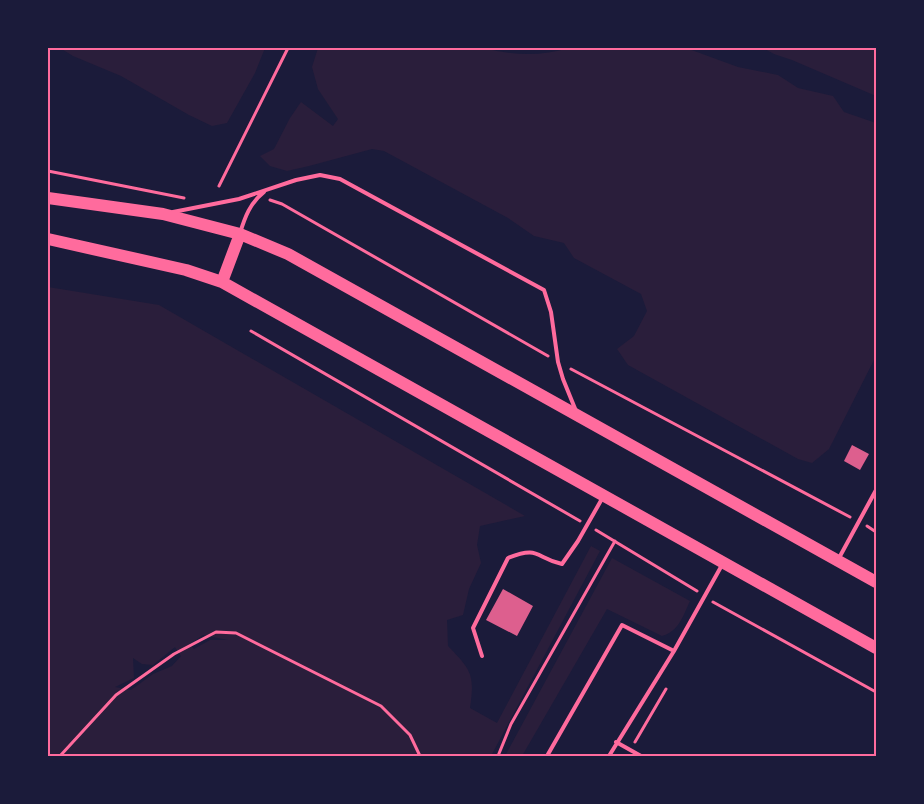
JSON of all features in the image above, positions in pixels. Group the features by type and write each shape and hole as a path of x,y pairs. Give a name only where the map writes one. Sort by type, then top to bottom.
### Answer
{"main road":[{"path":"48,198 163,214 240,234 296,258 876,582"},
{"path":"222,282 240,234"},
{"path":"48,239 186,270 222,282 876,648"}],"lane":[{"path":"163,214 239,199 296,180 320,175 340,179 544,290 551,312 558,362 578,415"},
{"path":"240,234 246,215 255,199 268,189"},
{"path":"838,560 876,490"},
{"path":"482,656 473,628 508,558 520,553 533,551 562,564 566,561 604,496"},
{"path":"609,756 674,651 724,562"},
{"path":"547,756 622,625 674,651"},
{"path":"616,742 641,756"}],"path":[{"path":"219,186 288,48"},
{"path":"48,171 194,200"},
{"path":"255,199 265,199 282,204 558,362 876,532"},
{"path":"251,331 588,525 714,603 876,692"},
{"path":"498,756 511,724 615,541"},
{"path":"60,756 116,695 174,654 216,632 236,633 381,706 410,735 420,756"}],"shaded area":[{"path":"60,48 265,48 255,73 227,123 212,126 121,76 73,56"},
{"path":"318,48 484,48 505,52 537,54 568,48 686,48 738,67 778,75 798,88 833,96 844,112 876,123 876,356 829,449 812,463 798,459 628,365 617,349 634,336 647,311 641,294 574,258 564,243 534,236 508,218 384,151 372,149 287,171 270,166 260,156 274,149 290,118 301,102 333,126 338,119 318,89 312,67"},
{"path":"763,48 876,48 876,96 774,54"},
{"path":"48,287 159,305 525,516 480,526 477,545 481,563 469,589 463,615 447,620 448,646 470,673 472,687 470,708 497,723 591,546 600,551 491,756 48,756","holes":["203,635 228,640 210,640 194,649 190,644","175,647 181,656 172,666 153,674 131,690 115,687 134,678 133,658 142,664 153,665"]},
{"path":"612,558 690,601 683,617 673,631 662,636 607,609 522,756 505,756"}],"building":[{"path":"852,445 869,454 860,470 844,461"},
{"path":"503,589 533,606 517,636 486,620"}]}
